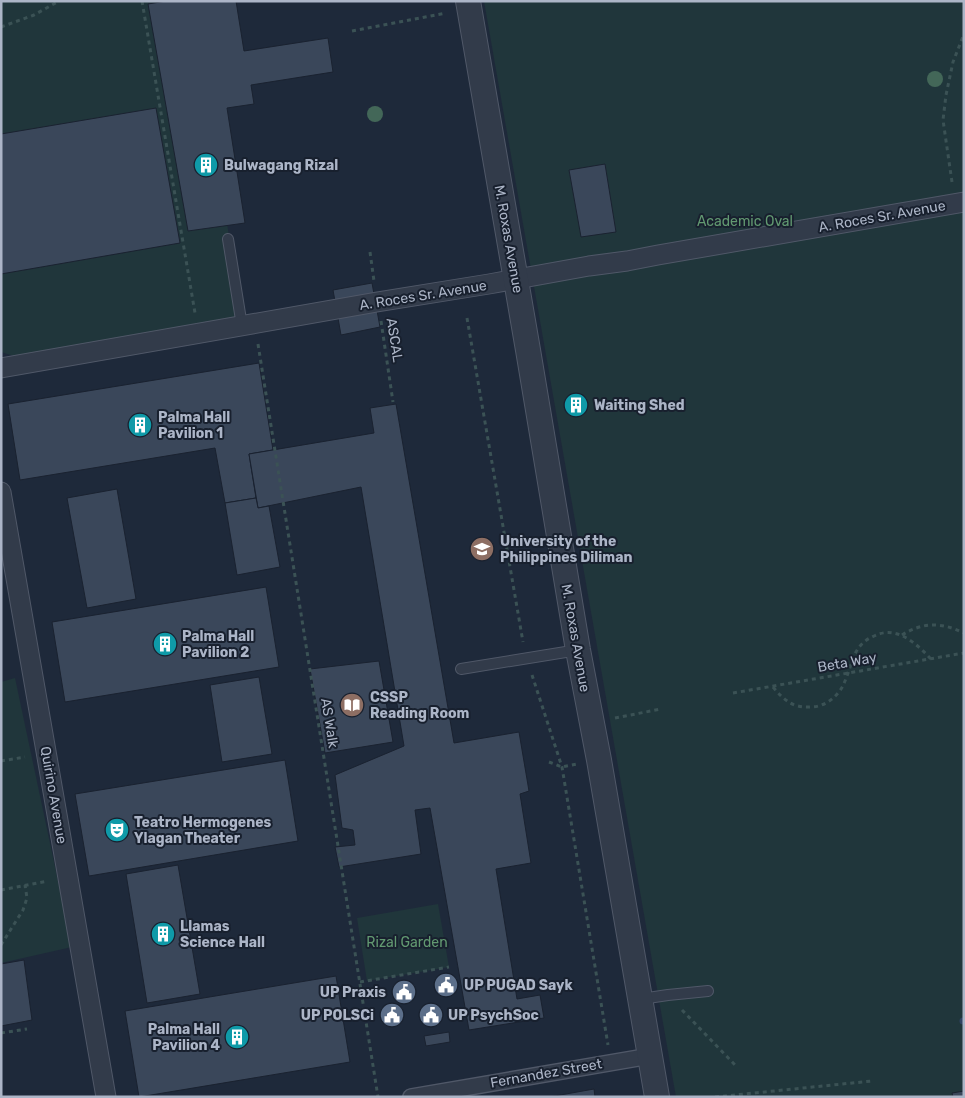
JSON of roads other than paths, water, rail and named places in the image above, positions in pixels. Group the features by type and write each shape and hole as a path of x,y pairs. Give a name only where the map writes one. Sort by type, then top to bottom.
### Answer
{"street":[{"name":"M. Roxas Avenue","path":"468,5 578,650 657,1097"},
{"name":"A. Roces Sr. Avenue","path":"1,368 377,302 627,261 958,196"},
{"name":"Quirino Avenue","path":"1,492 106,1097"},
{"name":"Fernandez Street","path":"412,1097 650,1056"}],"lane":[{"path":"228,239 242,326"},
{"path":"461,670 578,650"},
{"path":"641,999 708,991"}],"place":[{"name":"Bulwagang Rizal","path":"206,165"},
{"name":"Waiting Shed","path":"576,405"},
{"name":"Palma Hall Pavilion 1","path":"140,425"},
{"name":"University of the Philippines Diliman","path":"482,549"},
{"name":"Palma Hall Pavilion 2","path":"165,644"},
{"name":"CSSP Reading Room","path":"352,705"},
{"name":"Teatro Hermogenes Ylagan Theater","path":"117,830"},
{"name":"Llamas Science Hall","path":"163,934"},
{"name":"UP PUGAD Sayk","path":"446,985"},
{"name":"UP Praxis","path":"404,992"},
{"name":"UP POLSCi","path":"392,1015"},
{"name":"UP PsychSoc","path":"431,1015"},
{"name":"Palma Hall Pavilion 4","path":"237,1037"}],"park label":[{"name":"Academic Oval","path":"745,221"},
{"name":"Rizal Garden","path":"407,942"}]}
